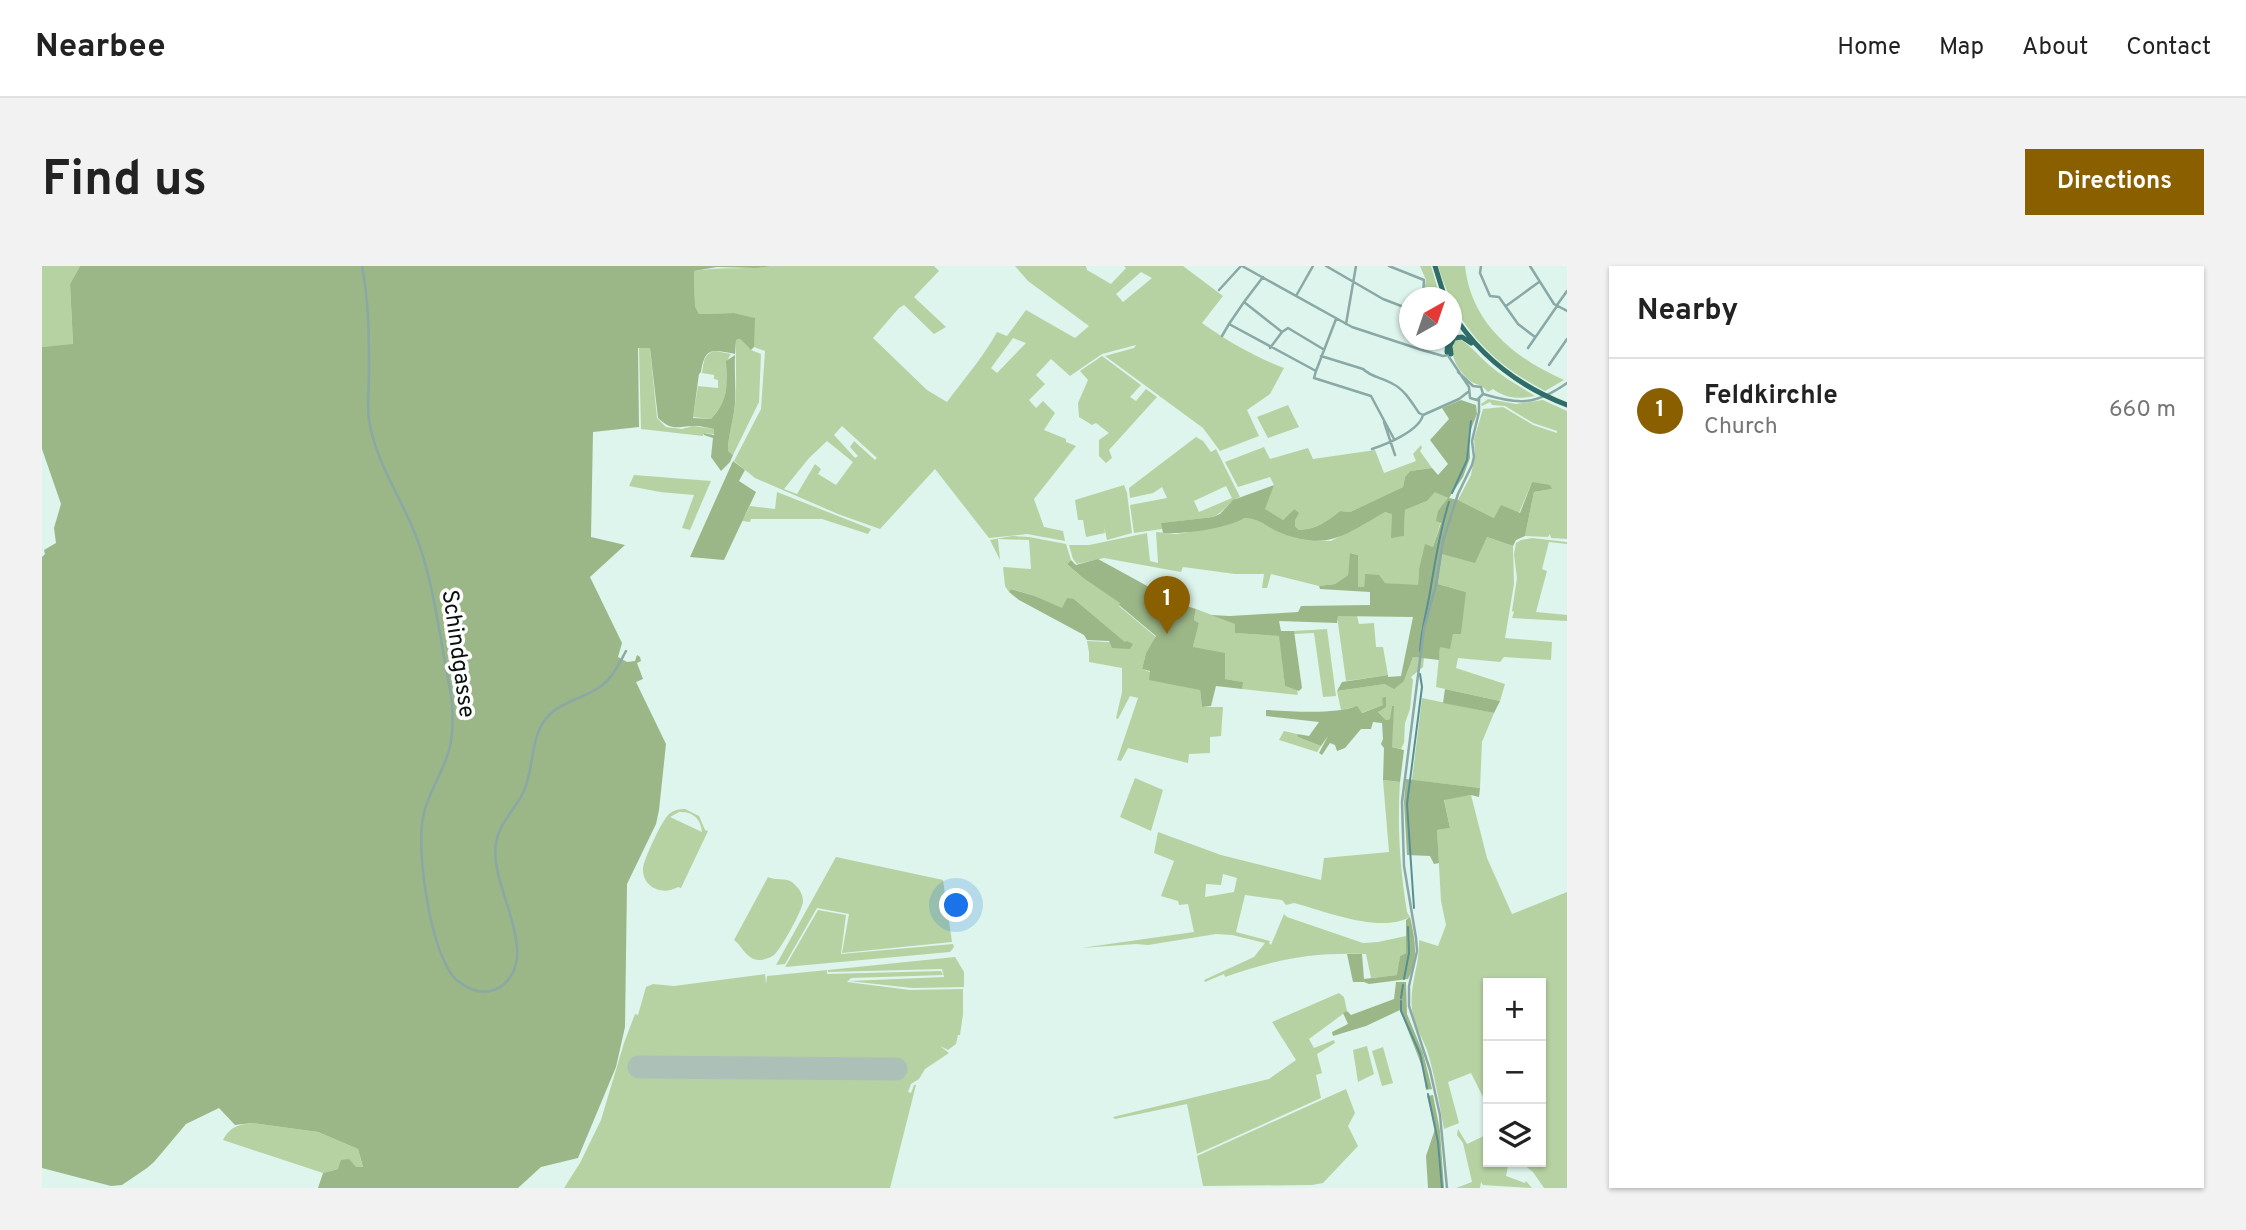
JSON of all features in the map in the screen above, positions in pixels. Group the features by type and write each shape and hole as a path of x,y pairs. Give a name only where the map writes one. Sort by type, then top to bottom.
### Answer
{"main road":[{"path":"1435,266 1442,287"},
{"path":"1462,325 1477,346 1496,365 1519,382 1567,405"},
{"path":"1449,355 1451,342 1457,337 1477,346"},
{"path":"1449,350 1449,355"}],"street":[{"name":"Schindgasse","path":"362,266 369,327 369,419 382,465 408,516 432,587 452,705 450,747 422,818 424,881 442,956 454,978 470,989 481,992 494,990 506,982 515,969 517,941 496,868 495,848 499,832 524,790 540,727 554,711 607,681 625,651"},
{"path":"1219,290 1242,266 1335,319 1399,342"},
{"path":"1296,296 1313,266"},
{"path":"1325,266 1399,305"},
{"path":"1346,324 1356,266"},
{"path":"1389,266 1424,280 1424,287"},
{"path":"1481,266 1480,273 1490,296 1499,297 1518,324 1535,337"},
{"path":"1530,266 1557,306 1567,311"},
{"path":"1222,336 1263,277"},
{"path":"1506,306 1539,282"},
{"path":"1528,348 1567,291"},
{"path":"1244,302 1282,332"},
{"path":"1335,319 1314,378 1371,396 1394,439"},
{"path":"1229,324 1316,371"},
{"path":"1270,348 1288,328 1323,349"},
{"path":"1549,365 1567,339"},
{"path":"1422,350 1449,355 1478,404 1479,412 1472,440 1472,465 1458,494 1443,541 1436,585 1424,628 1402,802 1404,866 1417,951 1409,986 1409,1006 1430,1070 1440,1115 1447,1188"},
{"path":"1321,356 1363,369 1394,384 1404,391 1423,415"},
{"path":"1459,399 1474,399 1483,394 1515,402 1537,400 1567,383"},
{"path":"1372,449 1390,442 1421,421 1423,415 1459,399 1470,389 1480,387 1483,394"},
{"path":"1382,415 1395,455"}],"green space":[{"path":"42,266 80,266 70,284 73,345 42,347"},
{"path":"80,266 775,266 717,267 694,271 695,306 699,314 734,313 755,318 754,347 751,350 740,339 736,340 735,354 711,352 705,358 699,374 693,418 711,419 726,392 726,361 735,355 735,405 728,451 733,455 721,471 711,457 713,438 703,433 714,435 714,429 698,426 672,427 658,418 650,348 638,348 639,427 593,432 591,537 625,545 590,577 622,643 618,657 627,662 635,661 637,655 640,657 641,661 637,663 643,679 636,682 666,744 656,824 627,884 625,1027 616,1067 578,1158 541,1167 518,1188 318,1188 323,1173 338,1169 341,1160 349,1159 356,1167 363,1167 358,1149 318,1132 252,1123 235,1125 219,1108 186,1124 154,1162 122,1185 111,1186 42,1168 42,557 44,550 56,543 54,528 61,504 42,449 42,347 73,344 70,284"},
{"path":"934,266 939,271 914,297 946,327 934,334 904,305 873,338 927,390 947,402 997,332 1007,336 1026,310 1075,338 1089,326 1028,281 1015,266 1086,266 1087,270 1111,284 1126,268 1124,266 1183,266 1223,296 1202,323 1262,359 1284,368 1270,394 1247,410 1259,436 1220,451 1203,428 1105,356 1134,348 1136,345 1102,354 1070,376 1051,359 1036,375 1045,384 1029,400 1036,408 1043,401 1055,413 1044,430 1076,446 1034,499 1044,527 1063,531 1065,541 1027,534 989,538 935,469 880,529 755,478 734,461 761,409 765,351 754,347 754,318 733,313 699,314 695,306 694,271 765,267","holes":["1141,272 1152,278 1123,302 1116,294","1013,338 1026,343 997,373 991,368","842,426 877,458 875,460 854,441 850,447 858,456 855,458 834,435","827,441 853,462 836,485 818,474 821,469 815,464 797,494 784,489"]},
{"path":"1420,266 1431,266 1437,287 1425,287 1426,280"},
{"path":"1438,266 1465,266 1476,305 1498,336 1528,361 1564,380 1545,391 1507,368 1477,340 1462,319 1462,287 1445,287"},
{"path":"740,339 751,350 761,354 759,402 733,455 728,451 728,446 735,404 736,340"},
{"path":"1462,341 1494,369 1535,396 1513,397 1493,389 1488,392 1461,372 1453,350 1462,350"},
{"path":"639,348 650,348 657,418 666,427 682,429 693,426 714,429 714,434 703,433 703,436 641,429"},
{"path":"715,351 731,354 726,367 727,386 724,399 711,419 693,417 698,386 718,388 718,380 714,379 714,375 702,373 706,356"},
{"path":"1102,356 1141,385 1130,397 1136,401 1146,389 1157,397 1109,450 1112,458 1106,463 1099,456 1099,440 1109,433 1096,423 1092,425 1079,417 1078,403 1088,380 1080,371"},
{"path":"1488,399 1516,404 1543,400 1567,411 1567,539 1551,538 1550,534 1548,537 1525,536 1534,492 1552,489 1532,482 1519,513 1494,518 1458,500 1471,475 1475,454 1474,439 1483,409 1503,407 1533,425 1557,433 1533,423 1505,406 1492,405 1490,402 1482,406"},
{"path":"1461,400 1476,405 1477,414 1469,434 1470,458 1463,477 1449,498 1494,518 1501,505 1520,513 1532,482 1550,485 1552,489 1534,492 1525,536 1516,540 1513,546 1487,537 1475,563 1442,554 1438,584 1466,592 1461,634 1453,634 1450,649 1440,647 1439,660 1413,657 1404,681 1394,689 1385,684 1337,691 1342,682 1388,675 1401,676 1413,617 1338,616 1337,623 1279,621 1281,631 1294,631 1302,688 1299,691 1285,686 1279,636 1235,633 1235,624 1211,615 1298,612 1301,606 1370,605 1370,592 1320,589 1319,586 1335,584 1348,575 1350,553 1358,555 1358,587 1364,587 1365,574 1379,575 1385,583 1418,585 1425,544 1433,547 1441,523 1436,521 1438,511 1448,498 1435,492 1427,501 1405,510 1404,536 1391,538 1392,514 1385,512 1336,538 1312,541 1281,533 1250,518 1216,528 1183,533 1163,533 1161,523 1213,517 1220,514 1233,500 1274,485 1265,509 1283,520 1294,509 1299,513 1295,526 1299,530 1326,522 1340,511 1350,512 1403,487 1405,477 1410,471 1432,468 1438,475 1448,464 1430,440 1449,419 1442,408"},
{"path":"1288,405 1299,427 1268,438 1257,417"},
{"path":"1196,437 1203,441 1211,452 1216,449 1240,497 1213,517 1162,523 1162,529 1134,533 1130,505 1167,498 1162,487 1153,493 1130,498 1129,488","holes":["1226,486 1232,498 1199,512 1194,501"]},
{"path":"1421,445 1420,451 1432,468 1410,471 1405,477 1403,487 1350,512 1340,511 1326,522 1299,530 1295,526 1294,509 1283,520 1264,509 1274,485 1270,477 1238,487 1225,462 1264,447 1270,459 1308,448 1313,459 1375,450 1384,473 1416,461 1413,454"},
{"path":"733,461 745,470 739,481 756,492 724,560 690,557"},
{"path":"634,475 711,481 690,530 682,528 694,495 629,486"},
{"path":"1124,485 1132,533 1107,540 1104,526 1105,533 1086,537 1083,520 1078,520 1075,500"},
{"path":"1435,491 1448,498 1433,547 1426,545 1419,569 1418,586 1385,583 1365,575 1364,587 1357,587 1358,555 1351,553 1348,575 1335,584 1319,586 1271,574 1267,588 1262,588 1264,574 1235,574 1183,567 1181,572 1104,558 1077,564 1069,545 1089,545 1147,533 1150,561 1158,563 1156,532 1176,534 1197,531 1253,518 1279,532 1305,540 1331,541 1384,512 1392,513 1392,537 1404,536 1405,510 1427,501"},
{"path":"777,492 871,529 868,534 822,519 742,521 750,506 775,509"},
{"path":"1012,536 1066,544 1071,560 1067,564 1121,603 1119,606 1156,637 1146,653 1142,669 1200,690 1202,707 1223,707 1221,736 1210,737 1210,753 1189,754 1188,763 1128,748 1121,761 1117,760 1138,698 1130,696 1118,719 1116,718 1122,692 1122,668 1089,662 1087,641 1126,643 1074,599 1063,609 1035,596 1012,589 1009,592 1005,586 1003,567 1031,569 1029,540 998,539 1000,560 990,540"},
{"path":"1487,537 1513,546 1514,584 1505,638 1552,642 1551,660 1504,657 1500,662 1458,658 1456,668 1505,684 1500,701 1436,687 1440,647 1453,634 1466,592 1438,584 1442,553"},
{"path":"1532,538 1567,542 1549,542 1542,569 1547,571 1536,612 1567,615 1567,621 1512,618 1517,578 1514,554 1516,543"},
{"path":"1098,559 1180,604 1196,609 1194,620 1199,623 1193,647 1225,653 1225,679 1243,682 1242,689 1216,686 1211,706 1202,707 1200,690 1149,680 1150,671 1142,669 1146,653 1156,636 1119,605 1120,603 1067,564 1071,560 1076,565"},
{"path":"1011,589 1062,608 1067,598 1074,599 1125,642 1133,644 1130,649 1112,648 1109,641 1087,640 1084,635 1019,600 1009,592"},
{"path":"1196,609 1236,624 1236,633 1280,636 1285,686 1297,690 1298,695 1242,689 1242,682 1225,679 1193,647 1199,623 1194,620"},
{"path":"1337,616 1357,616 1359,624 1374,623 1376,647 1383,647 1388,675 1346,681"},
{"path":"1327,629 1336,696 1323,697 1314,633 1294,634 1294,631"},
{"path":"1413,657 1424,658 1423,667 1411,677 1410,709 1401,749 1392,747 1392,706 1391,719 1386,720 1378,712 1383,705 1361,713 1354,707 1341,710 1337,691 1404,681"},
{"path":"1445,689 1500,701 1494,713 1443,703"},
{"path":"1386,697 1386,707 1378,712 1386,720 1390,719 1394,706 1392,747 1404,750 1400,782 1383,780 1382,723 1373,722 1371,729 1361,729 1345,748 1337,751 1335,745 1330,743 1322,755 1319,753 1328,736 1321,746 1298,737 1297,734 1309,736 1319,722 1266,716 1266,710 1325,711 1357,706 1362,713 1383,705 1382,698"},
{"path":"1422,698 1494,713 1482,742 1480,788 1412,780"},
{"path":"1284,731 1297,734 1298,737 1321,746 1317,752 1279,740"},
{"path":"1135,778 1163,790 1151,831 1120,817"},
{"path":"1406,779 1480,788 1479,797 1471,795 1444,800 1450,828 1437,830 1439,863 1434,864 1430,856 1407,855 1404,802"},
{"path":"1383,780 1400,782 1401,863 1407,912 1410,917 1398,922 1368,922 1294,903 1286,905 1282,900 1245,895 1236,932 1270,941 1271,945 1284,914 1363,943 1406,936 1406,953 1400,956 1398,975 1371,978 1366,954 1328,954 1278,961 1225,977 1224,974 1205,982 1204,980 1254,957 1265,943 1232,935 1216,934 1148,945 1081,948 1194,932 1188,904 1179,905 1178,901 1161,896 1174,861 1154,853 1158,832 1221,855 1321,880 1324,858 1389,852","holes":["1223,874 1237,878 1234,892 1205,897 1206,884 1221,885"]},
{"path":"1471,795 1487,858 1512,914 1567,892 1567,1188 1544,1188 1526,1167 1546,1167 1546,978 1483,978 1483,1097 1471,1073 1448,1082 1459,1123 1444,1129 1430,1060 1416,1025 1411,1000 1419,940 1438,946 1446,925 1441,901 1437,830 1450,828 1444,799"},
{"path":"685,809 699,816 708,831 681,888 666,891 654,888 646,881 644,863 669,814","holes":["684,812 698,819 702,832 670,817"]},
{"path":"836,857 943,880 952,942 842,953 849,914 817,908 785,964 776,965"},
{"path":"768,877 794,883 801,892 803,902 786,938 774,955 759,960 748,955 734,940"},
{"path":"818,910 846,915 841,954 953,944 954,947 950,952 785,967"},
{"path":"1410,917 1415,956 1408,979 1369,984 1353,982 1347,954 1362,954 1364,979 1397,975 1400,956 1406,953 1406,920"},
{"path":"955,957 964,972 964,987 912,988 849,981 944,977 942,969 828,972 828,970"},
{"path":"827,970 827,974 941,971 943,975 851,978 847,982 910,990 963,989 963,1014 956,1044 948,1050 940,1046 949,1053 925,1069 919,1079 911,1084 908,1092 911,1093 916,1085 890,1188 564,1188 580,1163 601,1120 624,1043 635,1014 638,1015 646,987 653,984 674,986 765,974 766,984 767,976"},
{"path":"1396,982 1406,982 1407,1014 1423,1053 1432,1089 1426,1090 1423,1069 1400,1010 1366,1026 1333,1036 1332,1032 1348,1024 1343,1013 1347,1011 1351,1015 1394,999"},
{"path":"1339,993 1344,997 1347,1011 1309,1039 1314,1048 1334,1040 1335,1043 1317,1054 1322,1073 1316,1075 1321,1098 1197,1154 1187,1104 1115,1119 1113,1117 1269,1079 1296,1060 1272,1022"},
{"path":"1367,1046 1374,1074 1358,1082 1353,1050"},
{"path":"1383,1047 1393,1083 1382,1086 1372,1051"},
{"path":"1346,1089 1355,1113 1348,1126 1358,1146 1323,1183 1203,1186 1197,1156"},
{"path":"1433,1095 1440,1131 1444,1188 1428,1188 1426,1156 1435,1129 1427,1096"},
{"path":"252,1123 318,1132 358,1149 363,1168 338,1169 323,1173 223,1140 234,1127"},
{"path":"1458,1129 1467,1144 1483,1136 1483,1167 1508,1167 1506,1176 1525,1183 1526,1181 1532,1188 1483,1185 1481,1182 1480,1188 1456,1188 1472,1182 1463,1143 1457,1135"}],"waterway":[{"path":"1452,493 1467,460 1471,421"},
{"path":"1420,651 1438,544 1449,502"},
{"path":"1414,908 1407,804 1422,687 1420,674"},
{"path":"1404,979 1409,953 1408,927"},
{"path":"1401,998 1403,985"},
{"path":"1401,1001 1401,1011 1420,1054 1427,1088"},
{"path":"1428,1094 1438,1142 1442,1188"}],"runway":[{"path":"639,1067 896,1069"}],"place":[{"name":"Feldkirchle","path":"1167,634"}]}
